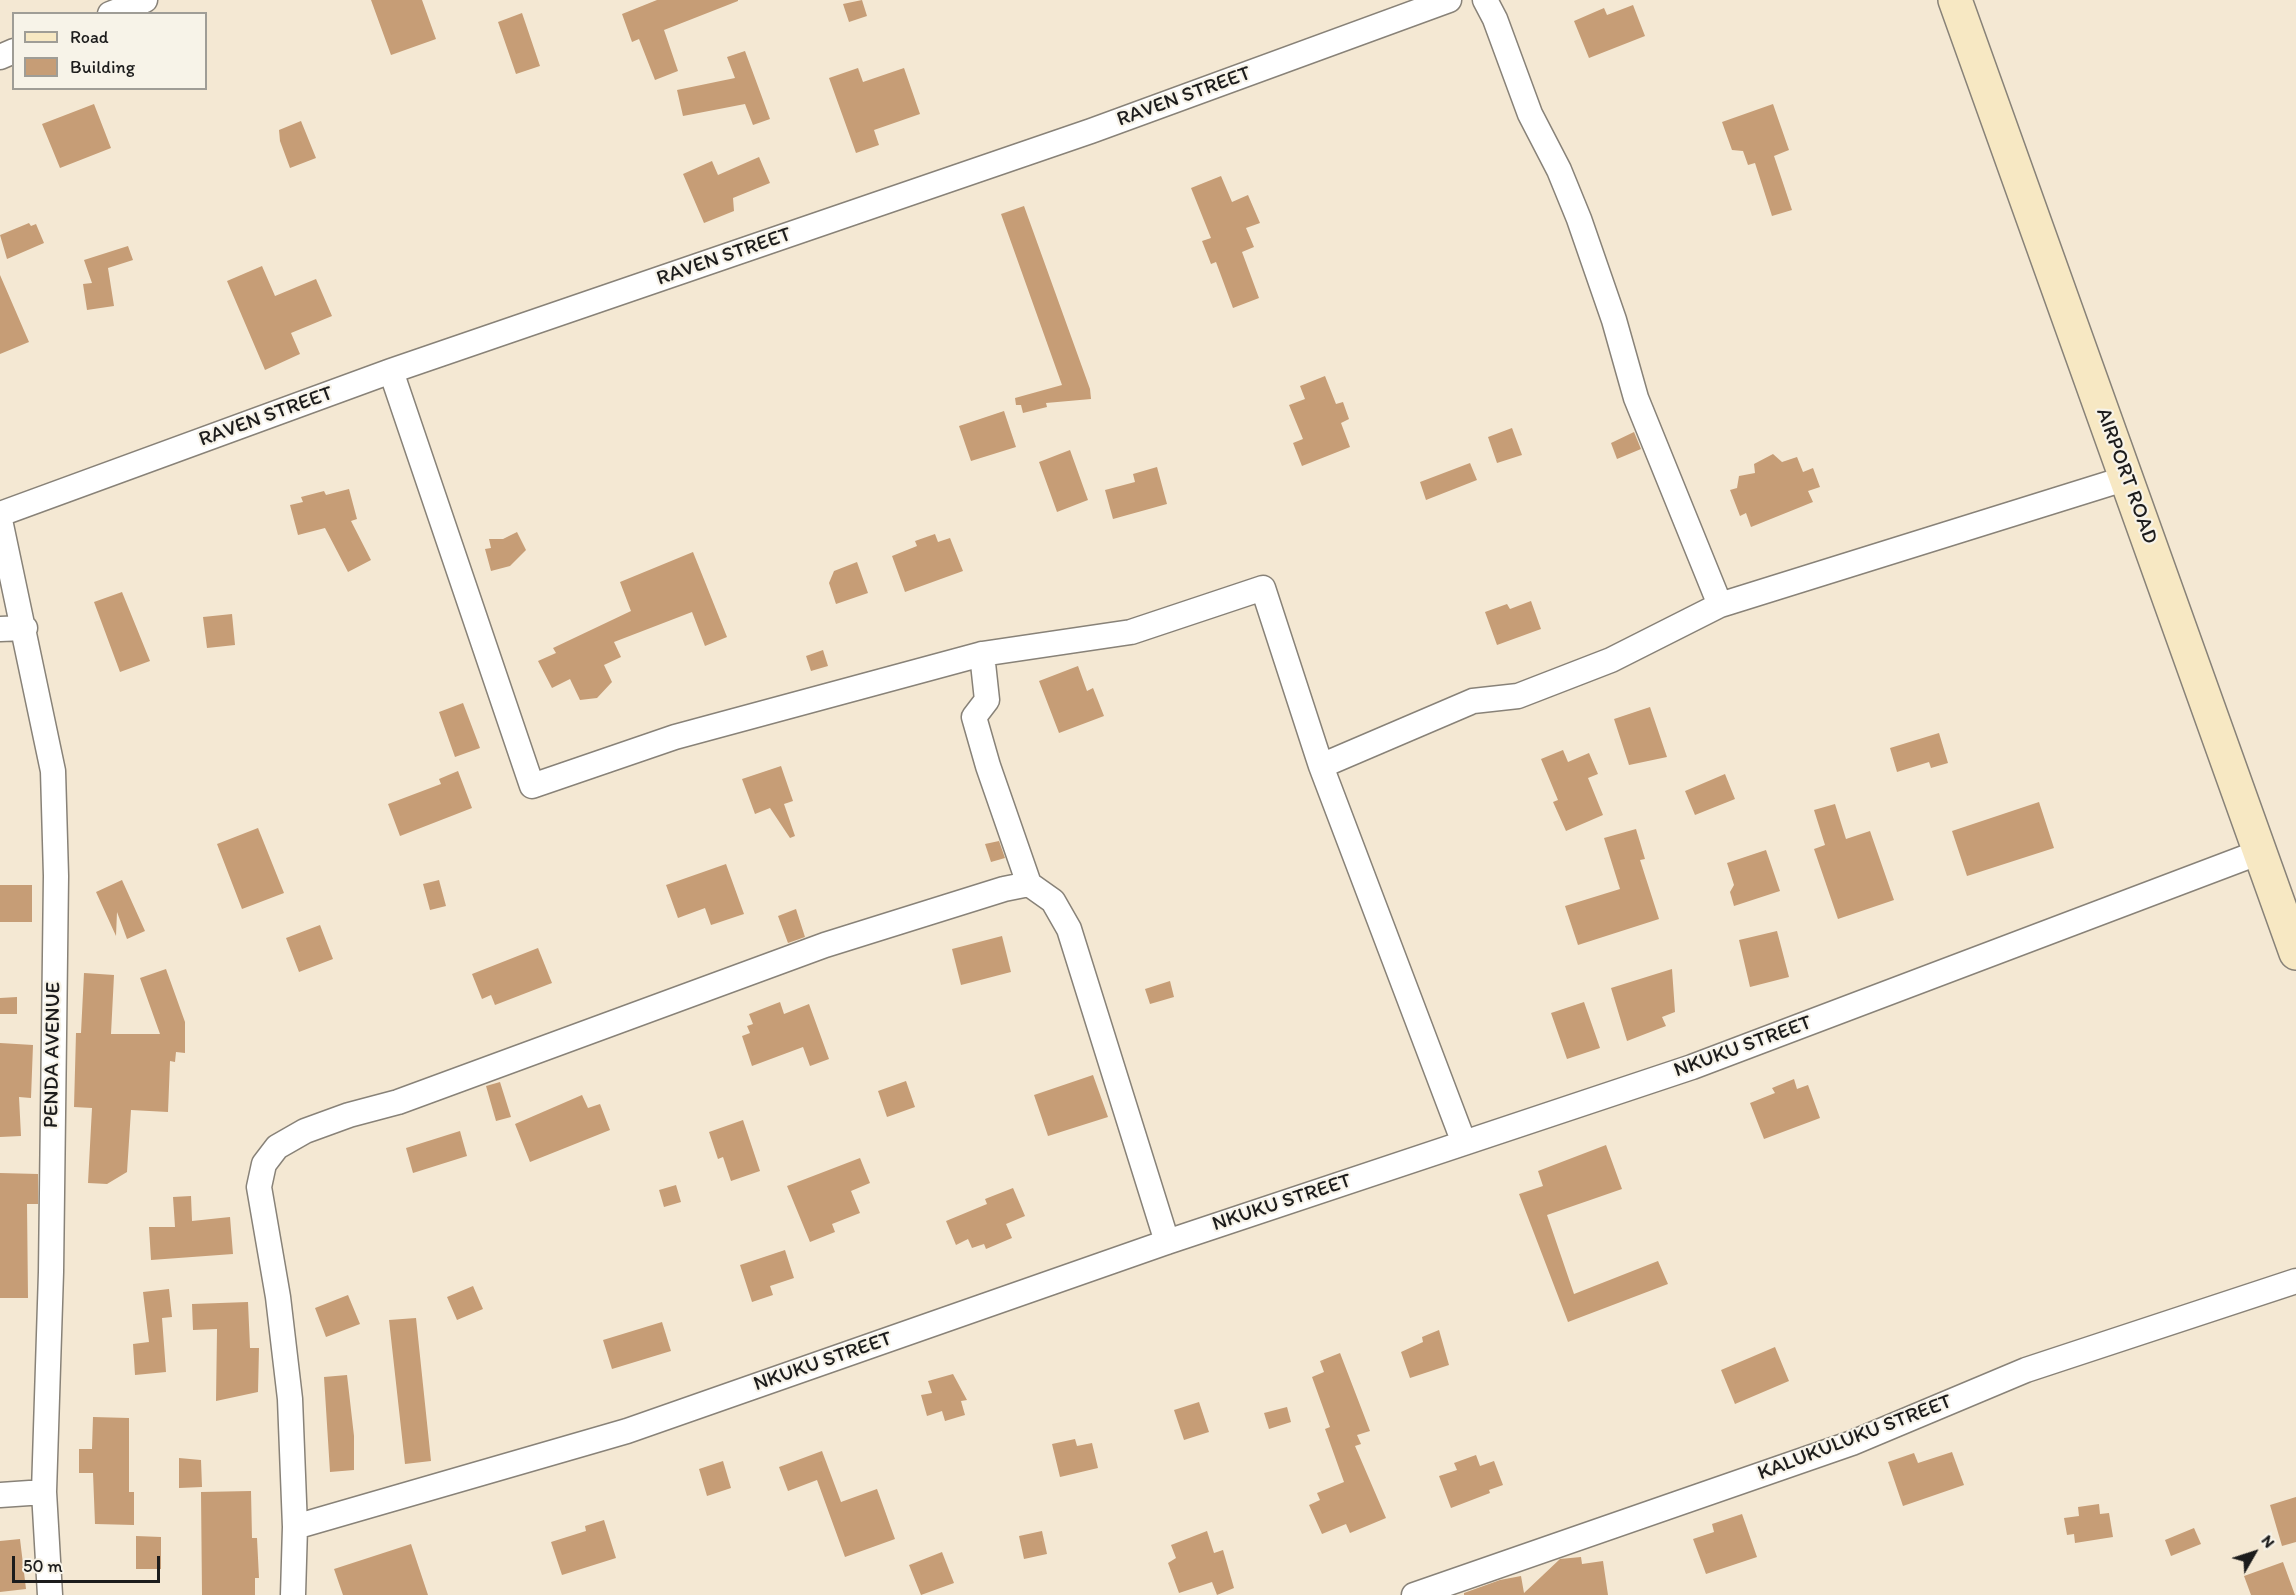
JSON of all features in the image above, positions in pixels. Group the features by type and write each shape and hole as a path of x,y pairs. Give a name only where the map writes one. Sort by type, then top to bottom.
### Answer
{"street":[{"path":"115,12 145,0"},
{"name":"RAVEN STREET","path":"0,514 391,371 1091,131 1449,0"},
{"path":"1485,0 1495,20 1530,114 1559,170 1579,219 1614,320 1636,398 1720,605"},
{"name":"AIRPORT ROAD","path":"1955,0 2296,953"},
{"path":"391,371 532,786 675,736 982,654 1131,632 1263,588 1321,766 1464,1143"},
{"path":"1321,766 1473,701 1518,696 1611,660 1720,605 2127,478"},
{"name":"PENDA AVENUE","path":"0,520 25,628 53,771 56,876 51,1272 44,1492 50,1595"},
{"path":"0,629 25,628"},
{"path":"982,654 987,700 974,717 988,766 1029,884 1053,901 1069,929 1167,1242"},
{"name":"NKUKU STREET","path":"295,1527 627,1431 1167,1242 1692,1067 2260,852"},
{"path":"293,1595 295,1527 290,1399 278,1297 259,1187 264,1164 277,1147 305,1131 349,1115 398,1102 825,945 1004,889 1029,884"},
{"name":"KALUKULUKU STREET","path":"1414,1595 1852,1443 2026,1370 2296,1281"},
{"path":"0,1495 44,1492"}],"building":[{"path":"371,0 422,0 436,39 391,55"},
{"path":"657,0 738,1 664,30 678,71 655,80 639,39 632,42 622,14"},
{"path":"862,0 867,16 849,22 843,4"},
{"path":"1633,5 1645,36 1589,58 1574,21 1604,8 1607,15"},
{"path":"522,13 540,66 516,74 498,22"},
{"path":"745,51 770,119 753,125 745,104 683,116 677,90 735,78 727,57"},
{"path":"858,68 863,82 904,68 920,114 874,130 879,145 856,153 829,78"},
{"path":"94,104 111,148 60,168 42,124"},
{"path":"1773,104 1789,150 1774,156 1792,210 1772,216 1755,163 1748,165 1743,151 1732,150 1722,122"},
{"path":"301,121 316,158 290,168 280,141 279,130"},
{"path":"759,157 770,183 733,198 734,211 704,223 683,174 712,161 718,175"},
{"path":"1221,176 1232,202 1248,195 1260,223 1246,228 1254,247 1242,252 1259,298 1233,308 1216,262 1211,264 1202,241 1211,238 1191,188"},
{"path":"1024,206 1090,389 1091,399 1046,403 1047,407 1023,413 1021,405 1016,405 1015,398 1062,385 1001,214"},
{"path":"29,223 31,226 36,224 44,243 7,259 0,235"},
{"path":"128,246 133,260 108,268 114,306 87,310 83,284 92,283 84,260"},
{"path":"262,266 275,296 316,279 332,316 291,333 300,354 265,370 227,281"},
{"path":"0,275 29,342 0,354"},
{"path":"1325,376 1336,404 1343,402 1349,419 1341,423 1350,447 1302,466 1293,443 1303,439 1289,405 1305,399 1300,386"},
{"path":"1004,411 1016,447 971,461 959,426"},
{"path":"1512,428 1522,455 1497,463 1488,437"},
{"path":"1634,432 1641,449 1617,459 1611,443"},
{"path":"1070,450 1088,500 1057,512 1039,462"},
{"path":"1773,454 1782,462 1797,457 1803,472 1813,468 1820,487 1808,491 1813,502 1751,527 1746,513 1740,516 1730,490 1737,488 1739,476 1755,473 1754,464"},
{"path":"1470,463 1477,480 1426,500 1420,482"},
{"path":"1157,467 1167,504 1113,519 1105,490 1135,482 1133,474"},
{"path":"349,489 357,519 351,521 371,560 348,572 325,528 298,535 290,505 303,502 301,497 324,491 326,495"},
{"path":"517,532 526,550 510,566 491,571 485,549 491,548 489,539 503,539"},
{"path":"935,534 938,542 950,538 963,571 905,592 892,556 917,546 915,541"},
{"path":"693,552 727,637 705,646 692,612 614,642 621,657 604,665 612,682 597,698 580,700 570,679 552,688 538,661 556,653 553,648 631,611 620,582"},
{"path":"857,562 868,593 836,604 829,583 834,571"},
{"path":"122,592 150,661 120,672 94,602"},
{"path":"1531,601 1541,629 1497,645 1485,612 1507,604 1510,609"},
{"path":"232,614 235,645 207,648 203,617"},
{"path":"823,650 828,666 811,671 806,656"},
{"path":"1078,666 1087,691 1093,688 1104,716 1059,733 1039,681"},
{"path":"463,703 480,748 455,757 439,712"},
{"path":"1650,707 1667,757 1629,765 1614,719"},
{"path":"1939,733 1948,763 1931,768 1929,762 1897,772 1890,748"},
{"path":"1563,750 1568,762 1589,753 1598,774 1588,778 1603,815 1566,831 1553,802 1558,800 1541,759"},
{"path":"781,766 793,801 784,804 795,836 790,838 770,808 755,814 742,779"},
{"path":"458,771 472,808 400,836 388,804 441,784 439,779"},
{"path":"1725,774 1735,799 1695,815 1685,791"},
{"path":"2039,802 2054,848 1967,876 1952,831"},
{"path":"1835,804 1846,839 1870,831 1894,900 1838,919 1814,849 1825,845 1814,810"},
{"path":"258,828 284,893 242,909 217,844"},
{"path":"1636,829 1645,859 1640,860 1659,919 1578,945 1565,906 1620,889 1604,838"},
{"path":"999,841 1005,858 991,862 985,844"},
{"path":"1766,850 1780,891 1734,906 1730,892 1734,885 1727,863"},
{"path":"726,864 744,914 711,925 705,908 678,918 666,885"},
{"path":"122,880 145,931 127,939 117,912 116,936 96,892"},
{"path":"439,880 446,906 430,910 423,884"},
{"path":"0,885 32,885 32,922 0,922"},
{"path":"796,909 805,937 788,943 778,916"},
{"path":"320,925 333,959 299,972 286,938"},
{"path":"1777,931 1789,977 1750,987 1739,940"},
{"path":"1002,936 1011,972 961,985 952,949"},
{"path":"538,948 552,983 495,1005 491,995 482,999 472,974"},
{"path":"166,969 185,1022 185,1053 176,1052 175,1062 170,1061 168,1112 131,1110 127,1172 107,1184 88,1183 92,1108 74,1107 76,1033 81,1033 84,973 114,975 111,1034 160,1034 140,978"},
{"path":"1672,969 1675,1012 1662,1017 1666,1026 1627,1041 1611,988"},
{"path":"1170,981 1174,997 1150,1004 1145,989"},
{"path":"17,997 17,1014 0,1014 0,998"},
{"path":"780,1002 784,1014 809,1004 829,1059 810,1066 803,1047 752,1066 742,1036 750,1033 747,1026 753,1024 749,1014"},
{"path":"1584,1002 1600,1048 1567,1059 1551,1013"},
{"path":"0,1043 33,1045 31,1098 19,1097 21,1136 0,1137"},
{"path":"1093,1075 1108,1117 1048,1136 1034,1095"},
{"path":"1794,1079 1797,1089 1808,1085 1820,1118 1764,1139 1750,1103 1775,1093 1772,1088"},
{"path":"906,1081 915,1107 887,1117 878,1091"},
{"path":"500,1082 511,1117 496,1121 486,1086"},
{"path":"582,1095 588,1108 600,1104 610,1130 530,1162 515,1124"},
{"path":"743,1120 760,1171 731,1181 723,1157 718,1159 709,1132"},
{"path":"460,1131 467,1156 413,1173 406,1148"},
{"path":"1606,1145 1622,1189 1547,1215 1574,1294 1658,1261 1668,1284 1568,1322 1519,1194 1543,1186 1538,1171"},
{"path":"860,1158 870,1183 851,1191 860,1213 832,1224 835,1232 810,1242 787,1186"},
{"path":"0,1173 38,1174 38,1204 27,1204 28,1298 0,1298"},
{"path":"676,1185 681,1202 664,1207 659,1190"},
{"path":"1013,1188 1025,1216 1006,1224 1012,1238 986,1249 984,1244 972,1248 968,1239 956,1245 946,1221 987,1204 985,1199"},
{"path":"191,1196 192,1221 230,1217 233,1254 151,1260 149,1227 175,1227 173,1197"},
{"path":"785,1250 794,1278 770,1286 773,1295 752,1302 740,1265"},
{"path":"473,1286 483,1309 457,1320 447,1297"},
{"path":"169,1289 172,1317 162,1318 166,1372 135,1375 133,1344 149,1342 143,1292"},
{"path":"348,1295 360,1324 326,1337 315,1308"},
{"path":"248,1302 250,1348 259,1348 258,1392 216,1401 217,1329 193,1330 192,1304"},
{"path":"416,1318 431,1461 405,1464 389,1320"},
{"path":"662,1322 671,1351 612,1369 603,1340"},
{"path":"1439,1330 1449,1365 1410,1378 1401,1352 1423,1342 1422,1337"},
{"path":"1775,1347 1789,1381 1735,1404 1721,1370"},
{"path":"1340,1353 1370,1431 1357,1435 1361,1444 1355,1446 1386,1518 1350,1533 1346,1524 1322,1534 1309,1505 1320,1500 1317,1493 1344,1482 1325,1429 1330,1427 1312,1377 1324,1372 1320,1361"},
{"path":"953,1374 967,1400 961,1401 965,1415 945,1421 942,1411 927,1416 921,1395 932,1393 928,1381"},
{"path":"347,1375 354,1436 354,1470 330,1472 324,1377"},
{"path":"1199,1402 1209,1432 1184,1440 1174,1410"},
{"path":"1287,1407 1291,1422 1269,1429 1264,1413"},
{"path":"93,1417 129,1418 129,1492 134,1492 134,1525 95,1524 93,1473 79,1473 79,1449 92,1449"},
{"path":"1075,1439 1077,1446 1092,1443 1098,1468 1060,1477 1052,1444"},
{"path":"822,1451 841,1502 877,1489 895,1539 845,1557 817,1480 788,1491 779,1467"},
{"path":"1952,1452 1964,1485 1903,1506 1888,1462 1914,1453 1918,1463"},
{"path":"1476,1455 1480,1466 1494,1461 1503,1485 1489,1490 1490,1493 1451,1508 1439,1476 1457,1470 1454,1463"},
{"path":"179,1458 201,1460 202,1487 179,1488"},
{"path":"723,1461 731,1488 707,1496 699,1469"},
{"path":"251,1491 252,1538 257,1538 259,1578 255,1578 255,1595 202,1595 201,1492"},
{"path":"2296,1497 2296,1542 2282,1546 2270,1505"},
{"path":"2099,1504 2100,1514 2109,1513 2113,1537 2075,1543 2074,1534 2067,1535 2064,1518 2079,1516 2078,1507"},
{"path":"1742,1514 1757,1557 1706,1574 1693,1539 1714,1532 1712,1524"},
{"path":"604,1520 616,1558 562,1575 551,1542 586,1531 585,1526"},
{"path":"2194,1528 2201,1544 2171,1556 2165,1540"},
{"path":"1042,1531 1047,1554 1024,1559 1019,1536"},
{"path":"1207,1531 1214,1553 1223,1550 1234,1588 1217,1595 1212,1582 1179,1593 1168,1563 1176,1558 1171,1545"},
{"path":"136,1536 161,1537 161,1569 136,1569"},
{"path":"20,1539 26,1589 0,1592 0,1541"},
{"path":"411,1544 428,1595 343,1595 334,1569"},
{"path":"942,1552 954,1583 921,1595 909,1565"},
{"path":"1581,1557 1582,1564 1603,1561 1608,1595 1464,1595 1464,1593 1500,1580 1521,1576 1524,1593 1560,1559"},
{"path":"2283,1562 2295,1595 2251,1595 2244,1576"}]}
